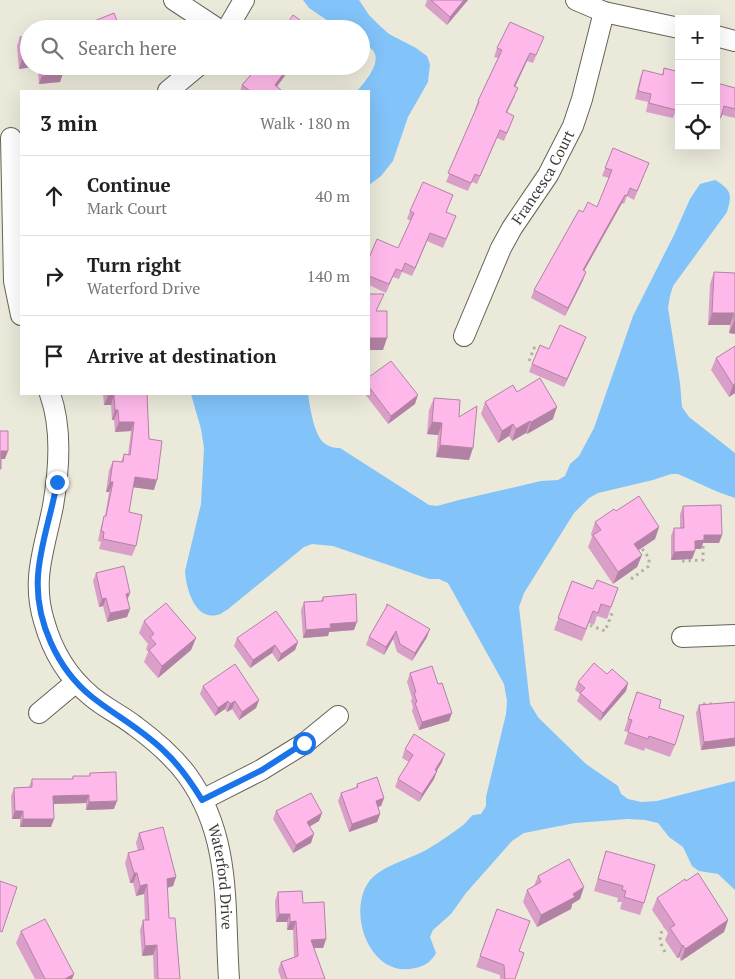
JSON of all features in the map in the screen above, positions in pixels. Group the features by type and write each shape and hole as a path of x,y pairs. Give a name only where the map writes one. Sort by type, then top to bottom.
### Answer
{"street":[{"path":"174,0 204,20"},
{"path":"232,20 244,0"},
{"path":"576,0 604,12 675,27"},
{"name":"Francesca Court","path":"464,336 501,248 512,228 548,175 572,126 582,99 604,12"},
{"path":"720,37 735,41"},
{"path":"169,90 187,75"},
{"path":"11,138 14,281 20,310"},
{"name":"Waterford Drive","path":"50,395 57,433 58,455 53,507 41,554 38,576 38,599 50,639 62,664 76,682 91,696 134,725 165,751 187,775 202,800 213,825 226,890 229,979"},
{"path":"682,637 735,635"},
{"path":"39,713 76,682"},
{"path":"202,800 262,770 297,748 338,716"}],"path":[{"path":"529,362 534,348 548,353"},
{"path":"682,561 703,560 703,543"},
{"path":"631,579 649,566 649,558 640,546"},
{"path":"584,622 605,631 613,611"},
{"path":"703,704 718,706"},
{"path":"666,926 661,932 660,942 666,952"}],"water":[{"path":"303,0 359,0 369,15 379,25 389,34 427,56 430,64 428,82 408,117 393,161 381,176 370,184 370,90 358,90 374,68 376,57 370,48 370,20 327,20 309,8"},
{"path":"715,180 728,190 730,201 727,212 673,286 668,308 682,407 689,417 735,453 735,498 678,474 671,474 598,493 589,498 574,513 524,593 519,607 530,704 538,717 550,729 586,764 618,786 621,794 628,799 641,802 657,801 735,781 735,890 718,874 699,871 692,866 683,847 669,837 658,823 628,819 575,823 524,833 512,841 466,893 451,914 433,930 430,937 436,953 430,961 425,965 415,968 399,969 386,964 375,954 367,942 362,927 360,911 362,896 368,883 380,871 424,851 462,826 473,815 481,814 486,806 486,797 506,714 507,701 504,684 448,583 439,579 429,579 333,546 312,544 304,547 227,610 217,615 209,615 202,612 193,601 187,585 185,571 201,504 204,448 201,429 191,395 308,395 315,427 324,443 340,448 429,505 437,506 541,481 558,480 565,476 570,464 579,456 594,428 633,316 690,199 700,184"}],"building":[{"path":"431,0 464,0 450,17"},
{"path":"114,13 117,20 97,20"},
{"path":"293,15 300,20 289,20"},
{"path":"510,22 544,37 536,55 530,53 514,86 518,88 506,112 514,116 507,133 500,130 480,176 475,174 471,183 448,173 502,50 497,48"},
{"path":"664,68 675,71 675,110 649,103 651,94 638,91 643,70 663,75"},
{"path":"251,75 282,75 275,85 281,90 249,90 242,85"},
{"path":"720,84 735,88 735,109 724,106 721,117"},
{"path":"613,148 649,163 637,191 630,188 627,196 625,195 583,270 586,272 568,308 534,290 579,210 583,212 588,202 597,207 612,170 605,168"},
{"path":"423,182 453,195 446,212 456,216 446,239 430,233 415,268 405,263 402,271 396,269 389,284 370,276 370,256 377,239 398,248 414,213 410,211"},
{"path":"714,272 735,273 735,322 734,313 712,313"},
{"path":"370,294 384,294 376,311 387,311 387,338 370,338"},
{"path":"560,325 586,337 567,379 532,364 540,345 549,349"},
{"path":"735,346 735,384 733,385 716,358"},
{"path":"391,361 418,395 391,416 370,388 370,376"},
{"path":"540,378 557,407 516,429 513,424 502,431 485,402 513,385 517,392"},
{"path":"114,395 147,395 149,439 162,441 157,480 135,477 129,512 142,515 136,546 103,539 104,532 101,531 113,482 110,482 113,461 123,462 124,454 130,455 134,422 119,422 118,410 115,410"},
{"path":"434,398 460,400 459,417 477,406 473,448 440,445 442,423 432,422"},
{"path":"0,431 8,431 8,451 1,451 1,469 0,469"},
{"path":"639,496 659,527 634,544 642,555 618,572 593,535 601,530 595,522 614,509 616,511"},
{"path":"721,505 722,535 704,535 704,540 695,541 695,551 674,552 674,528 684,528 683,506"},
{"path":"124,566 130,593 126,594 130,609 110,613 106,598 102,599 96,573"},
{"path":"597,580 618,588 611,607 601,604 598,613 593,611 586,629 558,618 572,581 593,589"},
{"path":"356,594 357,622 330,624 331,628 306,630 304,602 323,601 323,597"},
{"path":"166,603 196,638 162,666 149,650 156,644 150,637 154,634 144,621"},
{"path":"387,604 430,629 415,653 400,644 396,631 386,647 369,637"},
{"path":"276,611 298,642 281,654 275,645 253,660 237,638"},
{"path":"594,663 607,674 612,669 628,683 603,713 580,693 585,688 578,682"},
{"path":"235,664 259,700 242,712 235,701 230,704 228,701 218,708 203,686"},
{"path":"432,666 438,684 442,683 452,713 422,722 415,703 417,702 414,693 416,692 410,673"},
{"path":"637,692 661,700 659,708 684,716 675,745 649,736 648,739 628,732 632,720 628,719"},
{"path":"735,702 735,738 704,742 699,705"},
{"path":"414,734 445,754 435,770 437,771 422,794 398,779 413,755 405,749"},
{"path":"116,772 117,801 89,802 89,795 53,796 54,819 23,819 23,811 15,811 14,788 32,787 32,779 73,779 73,776 90,776 90,773"},
{"path":"377,777 384,798 376,801 380,814 352,824 341,793 358,787 357,784"},
{"path":"311,793 322,813 307,822 314,834 296,845 276,811"},
{"path":"163,827 176,877 167,879 169,918 175,918 180,979 158,979 157,945 145,946 143,920 149,920 147,884 140,886 137,873 134,873 128,853 144,849 139,833"},
{"path":"606,851 655,865 644,903 624,897 626,891 622,890 623,886 598,879"},
{"path":"569,859 584,887 573,894 575,897 541,915 527,890 541,882 538,876"},
{"path":"698,873 728,920 685,949 670,928 675,925 657,898 685,879 686,881"},
{"path":"0,881 17,887 2,932 0,931"},
{"path":"302,891 303,903 324,902 326,939 311,940 325,979 287,979 281,962 298,956 296,921 290,922 290,914 279,914 278,892"},
{"path":"497,909 530,921 519,951 524,953 515,979 505,979 504,965 480,956"},
{"path":"45,919 74,974 65,979 45,979 21,931"}],"route":[{"path":"57,482 53,507 41,554 38,576 38,599 50,639 62,664 76,682 91,696 134,725 165,751 187,775 202,800 262,770 304,743"}]}
